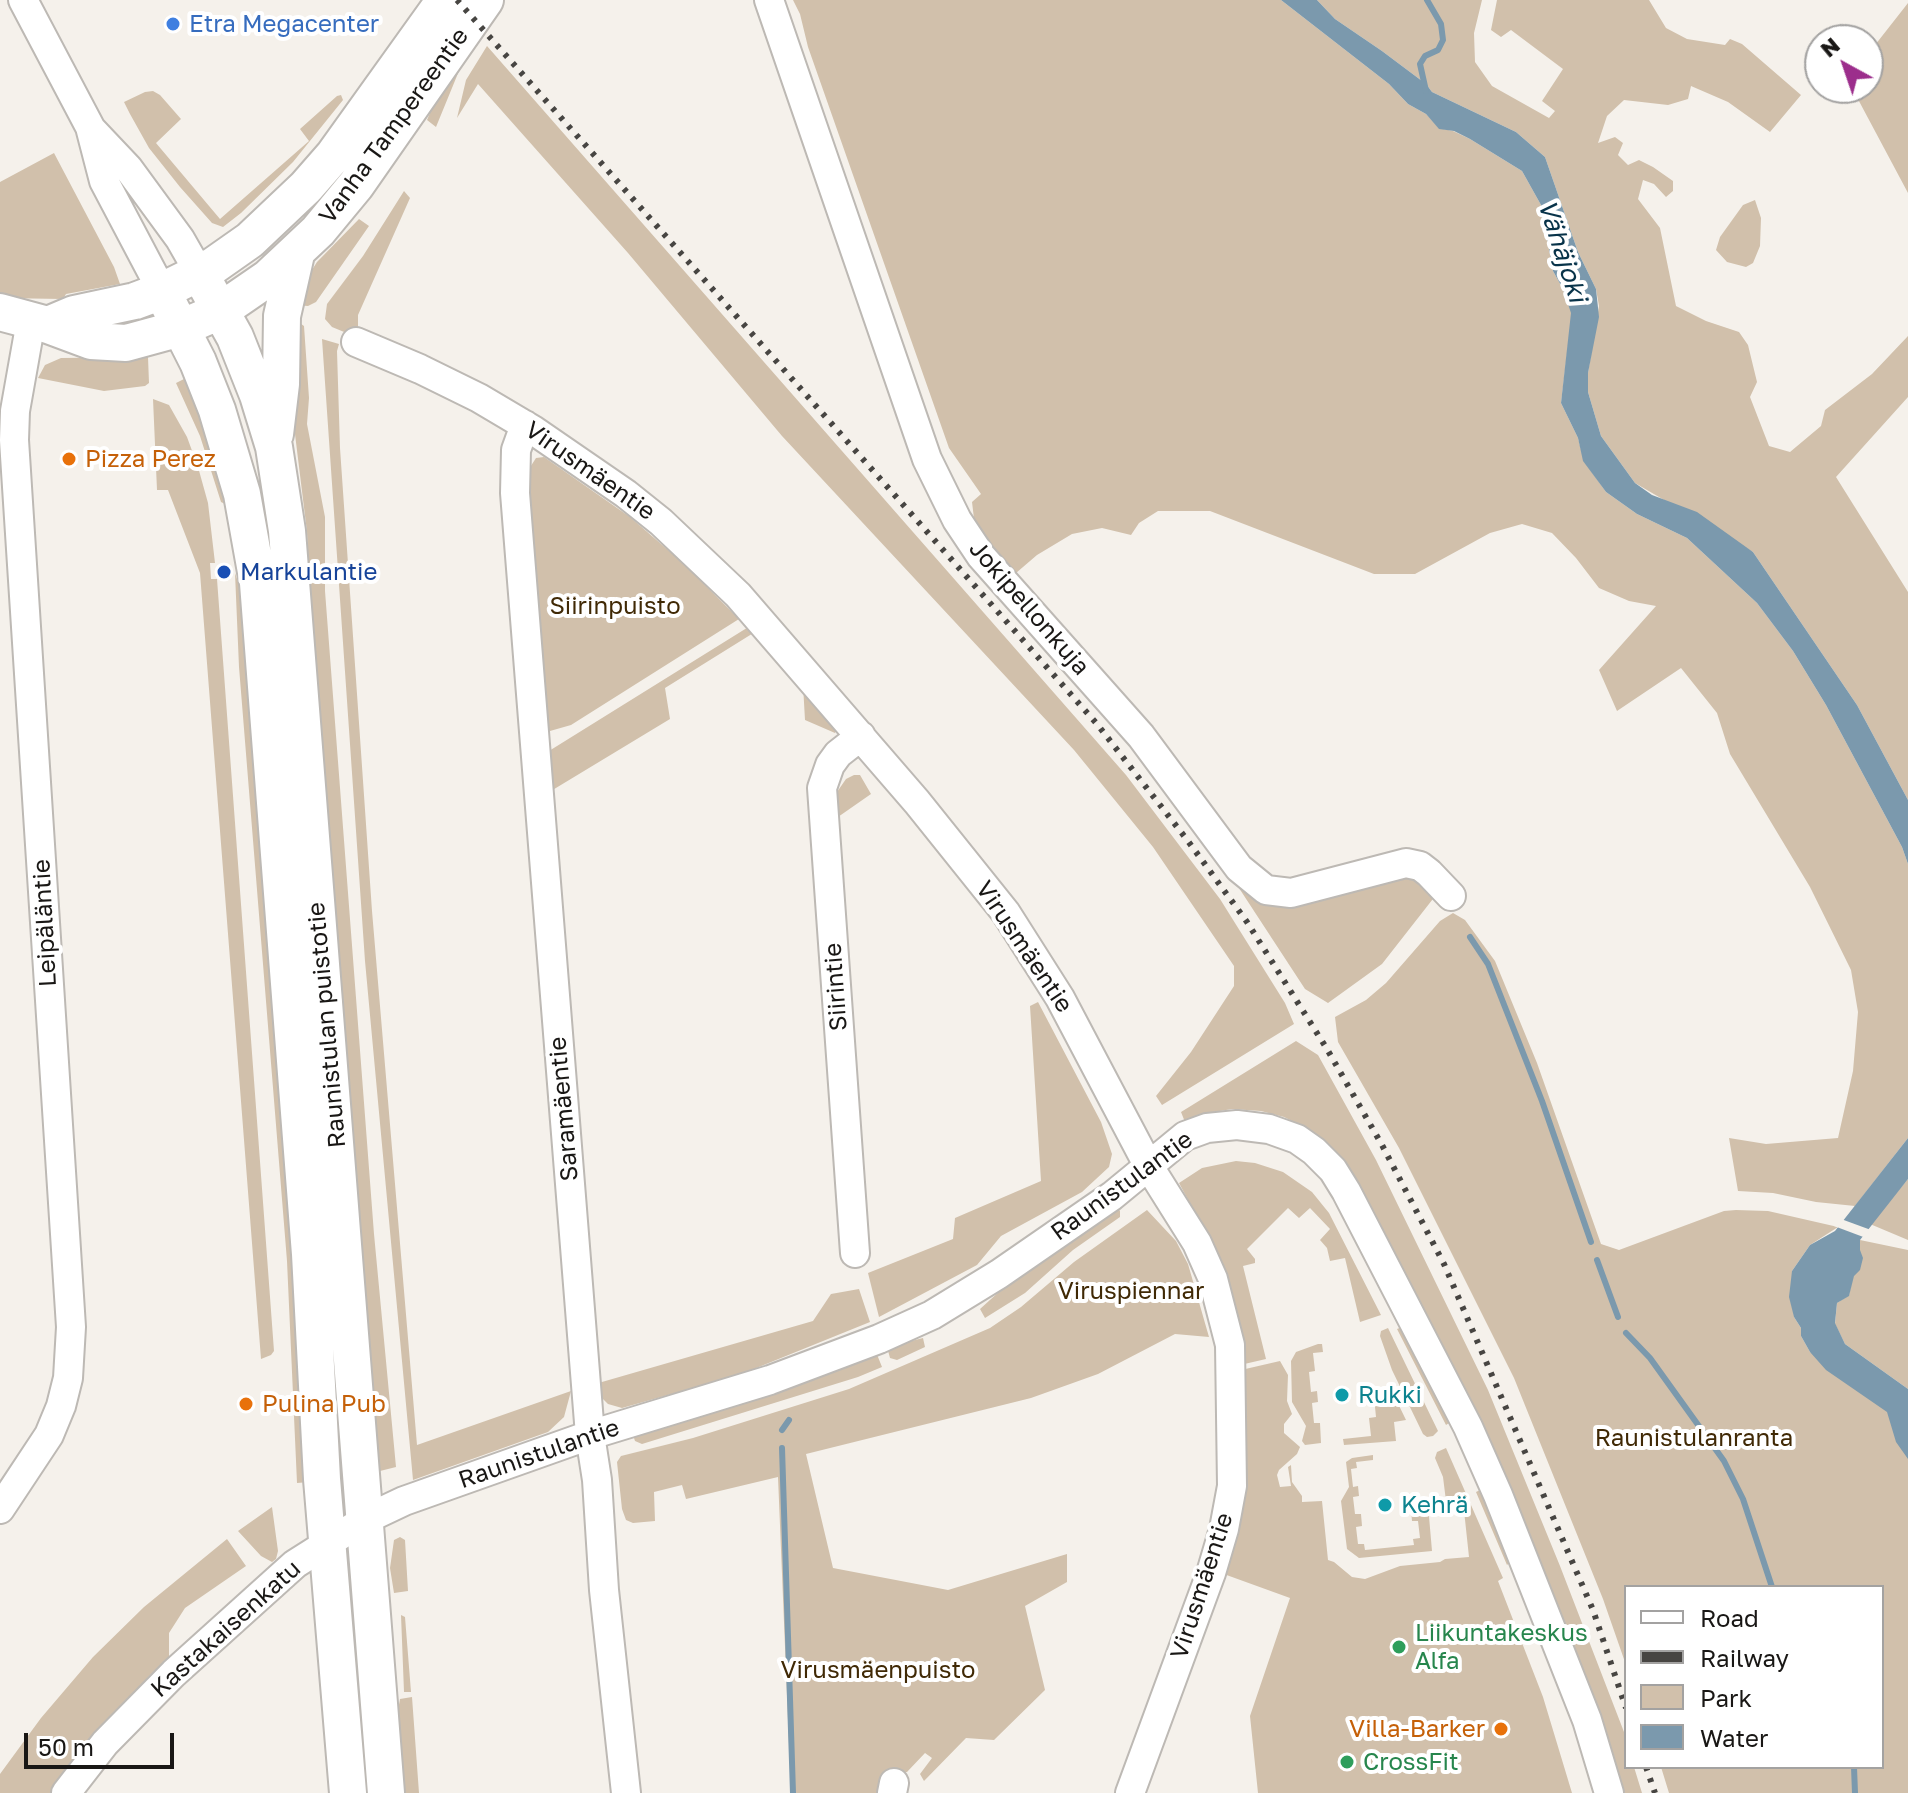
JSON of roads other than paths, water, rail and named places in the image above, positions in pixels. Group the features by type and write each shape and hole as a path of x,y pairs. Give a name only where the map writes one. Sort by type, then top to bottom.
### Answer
{"main road":[{"name":"Vanha Tampereentie","path":"162,291 200,274 250,240 277,216 325,166 445,0"},
{"name":"Vanha Tampereentie","path":"181,328 220,311 296,254 356,185 485,0"},
{"path":"274,447 281,384 282,316 296,254"},
{"name":"Raunistulan puistotie","path":"200,274 240,348 258,395 274,447 289,559 386,1793"},
{"name":"Raunistulan puistotie","path":"162,291 203,374 234,465 258,583 348,1793"},
{"path":"26,319 74,314 135,301 162,291"},
{"path":"26,319 91,341 126,343 181,328"}],"street":[{"path":"23,0 90,127 104,181 162,291"},
{"name":"Jokipellonkuja","path":"769,0 927,459 957,520 981,556 1141,736 1239,868 1266,890 1291,893 1406,863 1420,866 1451,896"},
{"path":"90,127 128,168 180,239 200,274"},
{"name":"Leipäläntie","path":"0,1509 47,1438 61,1406 68,1378 71,1327 14,440 26,319"},
{"name":"Virusmäentie","path":"356,342 420,369 525,425 626,494 696,552 738,595 861,736 1006,913 1060,998 1148,1165 1197,1243 1213,1279 1230,1345 1232,1486 1211,1573 1130,1793"},
{"name":"Saramäentie","path":"525,425 516,450 515,493 590,1435 597,1480 604,1590 626,1793"},
{"name":"Siirintie","path":"855,1253 822,788 830,765 838,754 861,736"},
{"name":"Raunistulantie","path":"327,1542 404,1501 590,1435 770,1380 879,1339 932,1315 999,1274 1112,1196 1172,1145 1196,1131 1237,1125 1269,1129 1297,1139 1333,1170 1408,1310 1498,1495 1587,1720 1609,1793"},
{"name":"Kastakaisenkatu","path":"66,1793 105,1743 174,1673 269,1587 327,1542"}],"water":[{"name":"Vähäjoki","path":"1281,0 1317,0 1335,19 1426,84 1432,92 1516,132 1545,157 1578,252 1596,289 1599,317 1588,373 1588,392 1601,436 1635,483 1652,495 1697,512 1753,552 1857,705 1908,800 1908,864 1902,847 1826,705 1793,651 1757,603 1687,538 1637,514 1606,492 1583,461 1578,438 1561,403 1571,313 1553,271 1541,205 1522,171 1470,139 1454,131 1439,129 1426,114 1408,104 1389,84"},
{"path":"1908,1138 1908,1179 1860,1240 1863,1258 1860,1270 1854,1276 1849,1296 1837,1303 1835,1323 1845,1344 1908,1389 1908,1459 1896,1442 1887,1412 1826,1370 1810,1352 1801,1336 1789,1297 1792,1271 1810,1245 1835,1231"}],"waterway":[{"path":"1426,91 1420,64 1425,56 1438,50 1443,40 1441,24 1427,0"},
{"path":"1470,937 1488,964 1542,1101 1591,1242"},
{"path":"1597,1260 1618,1317"},
{"path":"1626,1333 1650,1358 1724,1461 1743,1499 1771,1585"},
{"path":"782,1430 789,1420"},
{"path":"782,1448 793,1793"},
{"path":"1854,1769 1855,1793"}],"railway":[{"path":"457,0 1097,724 1247,922 1327,1049 1382,1145 1444,1264 1593,1610 1624,1702"},
{"path":"1647,1769 1655,1793"}],"place":[{"name":"Etra Megacenter","path":"173,24"},
{"name":"Pizza Perez","path":"69,459"},
{"name":"Markulantie","path":"224,572"},
{"name":"Rukki","path":"1342,1395"},
{"name":"Pulina Pub","path":"246,1404"},
{"name":"Kehrä","path":"1385,1505"},
{"name":"Liikuntakeskus Alfa","path":"1399,1647"},
{"name":"Villa-Barker","path":"1501,1729"},
{"name":"CrossFit","path":"1347,1762"}],"park label":[{"name":"Siirinpuisto","path":"615,606"},
{"name":"Viruspiennar","path":"1131,1291"},
{"name":"Raunistulanranta","path":"1694,1438"},
{"name":"Virusmäenpuisto","path":"878,1670"}]}
